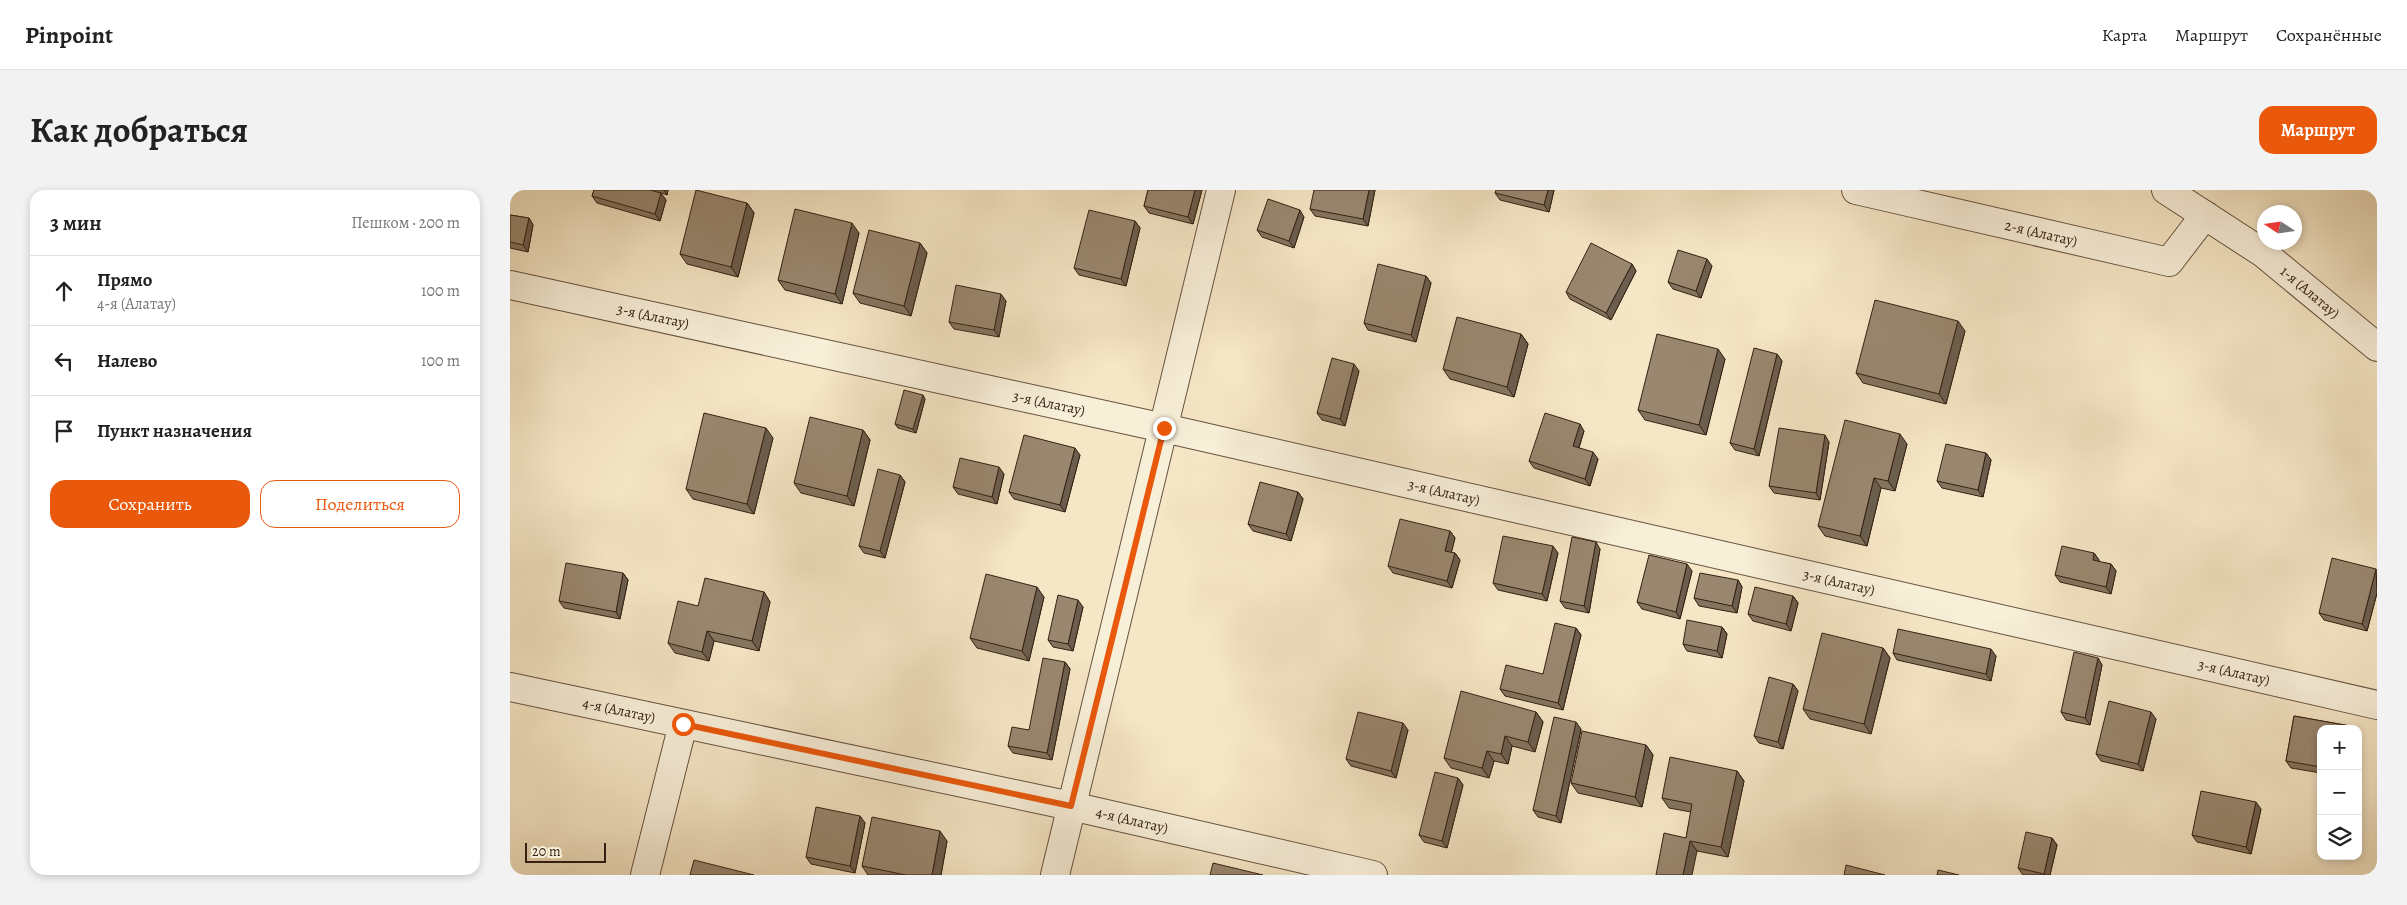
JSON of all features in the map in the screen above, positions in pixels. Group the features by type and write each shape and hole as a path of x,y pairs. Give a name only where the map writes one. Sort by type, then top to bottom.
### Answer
{"street":[{"path":"1054,875 1221,190"},
{"name":"2-я (Алатау)","path":"1856,190 2169,262 2205,215"},
{"name":"1-я (Алатау)","path":"2166,190 2263,253 2377,348"},
{"name":"3-я (Алатау)","path":"510,285 1164,428 2377,705"},
{"name":"4-я (Алатау)","path":"510,687 1071,806 1373,875"},
{"path":"645,875 683,724"}],"building":[{"path":"594,190 650,190 661,193 655,214 592,196"},
{"path":"696,190 747,203 731,267 680,254"},
{"path":"1148,190 1195,190 1188,217 1144,206"},
{"path":"1314,190 1369,190 1363,219 1310,209"},
{"path":"1496,190 1548,190 1544,205 1495,193"},
{"path":"1268,199 1300,210 1289,241 1257,230"},
{"path":"795,209 852,223 835,294 778,280"},
{"path":"1089,210 1135,221 1121,279 1074,268"},
{"path":"510,215 529,218 523,245 510,242"},
{"path":"869,230 920,243 904,306 853,293"},
{"path":"1591,243 1632,264 1606,313 1566,292"},
{"path":"1678,250 1707,259 1696,291 1668,282"},
{"path":"1378,264 1426,276 1411,335 1364,323"},
{"path":"956,285 1001,294 994,330 949,322"},
{"path":"1875,300 1958,321 1939,394 1856,373"},
{"path":"1457,317 1521,334 1507,387 1443,369"},
{"path":"1657,334 1718,349 1699,425 1638,410"},
{"path":"1754,348 1777,354 1754,449 1730,443"},
{"path":"1332,358 1354,364 1340,419 1317,413"},
{"path":"904,390 923,395 913,429 895,424"},
{"path":"704,413 766,428 747,504 686,489"},
{"path":"1545,413 1580,424 1573,446 1593,452 1585,479 1529,461"},
{"path":"810,417 863,430 847,496 794,483"},
{"path":"1845,420 1900,434 1888,481 1874,478 1860,536 1818,526"},
{"path":"1779,428 1825,435 1816,493 1769,486"},
{"path":"1024,435 1075,448 1060,505 1009,492"},
{"path":"1946,444 1986,453 1978,490 1937,481"},
{"path":"960,458 999,467 992,497 953,487"},
{"path":"878,469 900,475 880,551 859,546"},
{"path":"1260,482 1298,492 1286,534 1248,524"},
{"path":"1400,519 1450,531 1445,551 1455,553 1447,581 1388,566"},
{"path":"1503,536 1553,546 1542,594 1493,583"},
{"path":"1572,537 1596,542 1584,606 1560,601"},
{"path":"2062,546 2094,553 2093,560 2111,564 2106,587 2055,575"},
{"path":"1649,555 1687,564 1676,612 1637,602"},
{"path":"2332,558 2376,569 2362,624 2319,613"},
{"path":"566,563 623,573 616,612 559,601"},
{"path":"1700,573 1738,580 1732,606 1694,598"},
{"path":"986,574 1037,587 1022,651 970,638"},
{"path":"705,578 764,592 752,641 707,631 702,652 668,643 678,601 698,606"},
{"path":"1755,587 1793,596 1786,624 1748,614"},
{"path":"1058,595 1078,600 1068,644 1048,640"},
{"path":"1687,620 1722,627 1717,651 1683,644"},
{"path":"1555,623 1576,628 1558,703 1500,689 1506,665 1543,674"},
{"path":"1898,629 1991,649 1986,674 1893,653"},
{"path":"1822,633 1883,648 1864,724 1803,709"},
{"path":"2074,652 2098,658 2085,718 2061,712"},
{"path":"1043,658 1065,662 1047,753 1008,746 1012,727 1029,730"},
{"path":"1769,677 1793,684 1778,742 1754,736"},
{"path":"1461,691 1536,712 1528,742 1505,736 1501,754 1487,751 1482,768 1444,758"},
{"path":"2109,701 2151,712 2138,764 2096,754"},
{"path":"1358,712 1403,723 1391,771 1346,759"},
{"path":"2294,716 2344,725 2317,725 2317,766 2286,761"},
{"path":"1554,717 1576,722 1556,816 1533,810"},
{"path":"1582,731 1646,745 1635,797 1571,783"},
{"path":"1670,757 1737,771 1721,847 1690,841 1683,875 1656,875 1664,833 1686,838 1692,804 1662,798"},
{"path":"1435,772 1458,778 1442,841 1419,835"},
{"path":"2201,791 2256,802 2246,847 2192,835"},
{"path":"816,807 860,816 850,866 806,857"},
{"path":"872,817 940,831 932,875 906,875 862,866"},
{"path":"2026,832 2052,838 2044,874 2018,868"},
{"path":"694,860 754,875 690,875"},
{"path":"1213,863 1263,875 1210,875"},
{"path":"1846,865 1885,875 1844,875"},
{"path":"1938,870 1959,875 1937,875"}],"route":[{"path":"683,724 1071,806 1164,428"}]}
